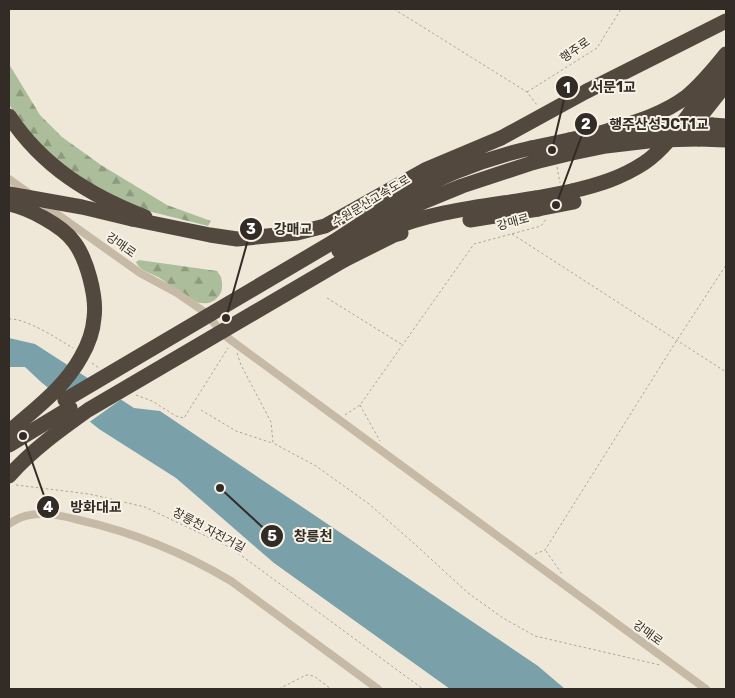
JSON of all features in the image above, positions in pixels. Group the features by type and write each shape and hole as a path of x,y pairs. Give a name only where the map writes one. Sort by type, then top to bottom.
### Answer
{"highway":[{"path":"9,194 238,239 297,233 325,226 425,170 502,138 587,91 726,21"},
{"path":"604,132 650,117 670,107 686,96 708,76 726,54"},
{"path":"9,476 54,434 88,410 338,251 398,225 431,216 540,208 569,193 615,179 645,162 676,132 726,67"},
{"path":"569,193 626,183 651,169 667,156 726,84"},
{"path":"9,116 57,171 96,195 165,225"},
{"name":"수원문산고속도로","path":"9,436 338,251 404,196 455,172 488,160 533,155 571,146 604,132 671,125 719,126"},
{"name":"수원문산고속도로","path":"571,146 606,146 657,140 726,140"},
{"path":"9,204 36,213 56,226 73,241 85,263 92,290 94,317 89,340 70,374 57,390 9,436"}],"street":[{"name":"강매로","path":"9,179 140,273 176,292 206,313 223,334 232,341 706,689"},
{"path":"9,524 17,518 30,515 60,515 105,525 168,548 207,566 231,581 378,689"}],"path":[{"path":"394,9 527,92 537,106"},
{"name":"행주로","path":"527,92 596,48 621,9"},
{"path":"556,164 569,193"},
{"name":"강매로","path":"339,420 360,404 474,244 542,226 540,208"},
{"path":"512,234 726,372"},
{"path":"526,558 545,550 726,265"},
{"path":"327,298 402,345"},
{"path":"232,341 241,365 271,422 273,444"},
{"path":"360,404 381,442"},
{"path":"201,410 236,430 273,444 316,466 368,504 468,594 535,636 659,664"},
{"name":"창릉천 자전거길","path":"9,486 89,494 145,507 231,548 423,689"},
{"path":"545,550 566,579"},
{"path":"279,689 306,675 314,676 331,689"}],"green space":[{"path":"9,64 40,115 62,137 101,165 167,205 211,221 208,226 136,208 100,192 51,157 18,119 9,104"},
{"path":"139,260 217,271 222,280 221,292 216,299 209,303 194,301 158,277 142,269 136,262"}],"water":[{"path":"9,338 35,344 134,408 160,411 538,666 565,689 450,689 274,563 176,478 99,429 25,367 9,367"}],"pier":[{"path":"91,378 123,398 88,423 48,391 62,395"}],"place":[{"name":"서문1교","path":"552,150"},
{"name":"행주산성JCT1교","path":"556,205"},
{"name":"강매교","path":"226,318"},
{"name":"방화대교","path":"23,436"},
{"name":"창릉천","path":"220,488"}]}
